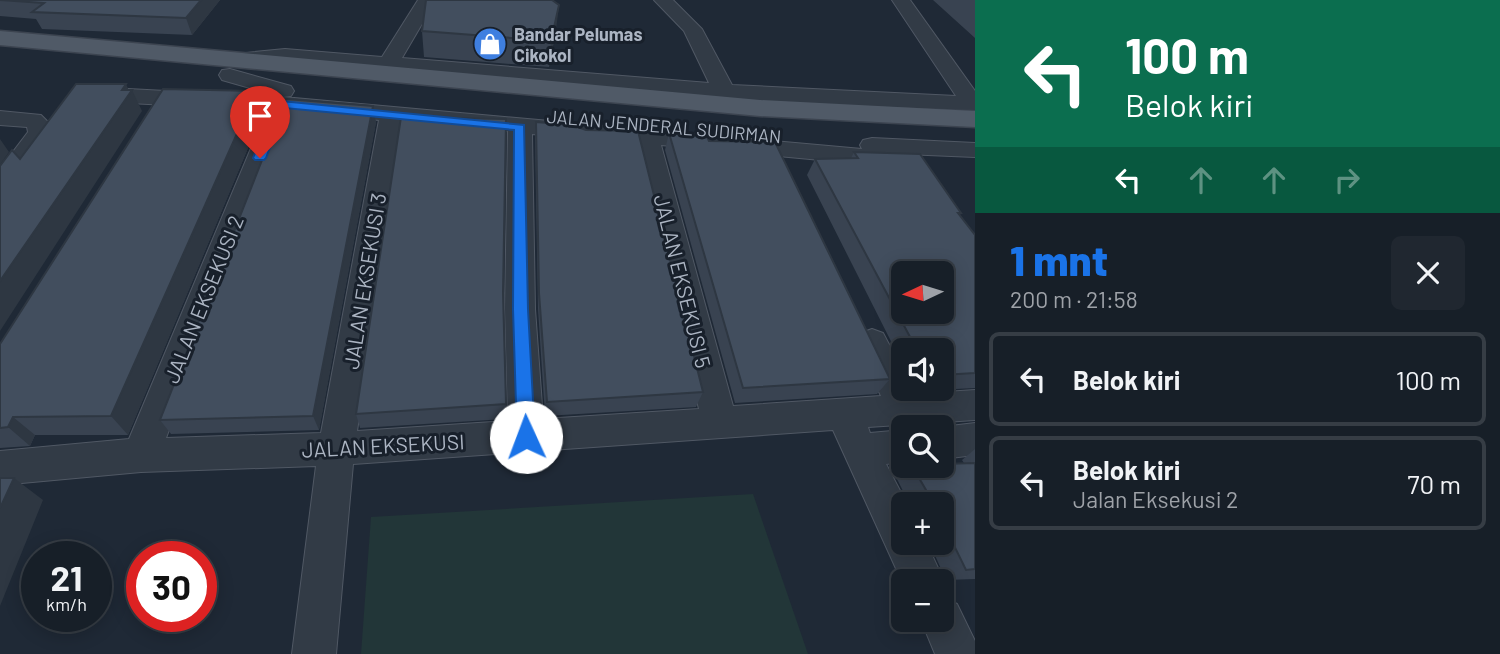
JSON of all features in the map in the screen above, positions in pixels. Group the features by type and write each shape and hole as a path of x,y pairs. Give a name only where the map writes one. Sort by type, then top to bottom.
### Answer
{"main road":[{"name":"JALAN JENDERAL SUDIRMAN","path":"0,38 232,67 574,97 897,132 975,134"},
{"name":"JALAN JENDERAL SUDIRMAN","path":"0,61 232,67"},
{"name":"JALAN JENDERAL SUDIRMAN","path":"574,97 760,108 974,108"}],"street":[{"path":"388,64 427,0"},
{"path":"663,0 692,29 724,91"},
{"path":"901,0 974,108"},
{"name":"JALAN JENDERAL SUDIRMAN","path":"232,67 285,55 724,91 974,108"},
{"name":"JALAN JENDERAL SUDIRMAN","path":"232,67 265,87 460,113 856,144 917,160 975,150"},
{"path":"109,95 159,108 281,104 392,114 460,113 520,127 780,151 917,160"},
{"name":"JALAN EKSEKUSI 2","path":"141,455 281,104"},
{"name":"JALAN EKSEKUSI 3","path":"314,654 336,449 392,114"},
{"path":"0,118 33,120 39,125 40,132 0,187"},
{"path":"520,127 520,309 526,437"},
{"name":"JALAN EKSEKUSI 5","path":"647,139 720,424"},
{"path":"780,151 794,181"},
{"path":"857,311 905,410"},
{"name":"JALAN EKSEKUSI","path":"0,468 141,455 336,449 975,405"},
{"path":"844,416 891,514"},
{"path":"954,442 975,439"},
{"path":"860,450 891,447"},
{"path":"948,632 958,654"}],"green space":[{"path":"753,494 808,654 361,654 371,517"}],"building":[{"path":"0,0 201,0 186,18 32,12 44,3"},
{"path":"426,0 552,0 559,5 551,41 422,31"},
{"path":"76,84 126,84 122,90 132,90 0,281 0,166 12,150 20,159"},
{"path":"163,89 256,91 111,416 13,417 8,427 0,428 0,344"},
{"path":"286,99 373,106 313,416 160,420"},
{"path":"401,117 506,119 503,293 506,404 356,414"},
{"path":"536,122 572,125 586,130 638,131 703,392 547,402 539,293"},
{"path":"669,133 707,137 709,141 775,142 890,379 743,388"},
{"path":"854,152 920,154 975,235 975,373 954,374 954,338 911,338 903,324 954,324 954,261 891,261 891,301 815,159 858,158"},
{"path":"975,463 975,569 966,570 954,545 954,492 925,492 919,478 954,478 954,464"},
{"path":"0,478 14,478 0,508"}],"place":[{"name":"Bandar Pelumas Cikokol","path":"490,44"}],"route":[{"path":"260,158 281,104 520,127 520,309 526,437"}]}
